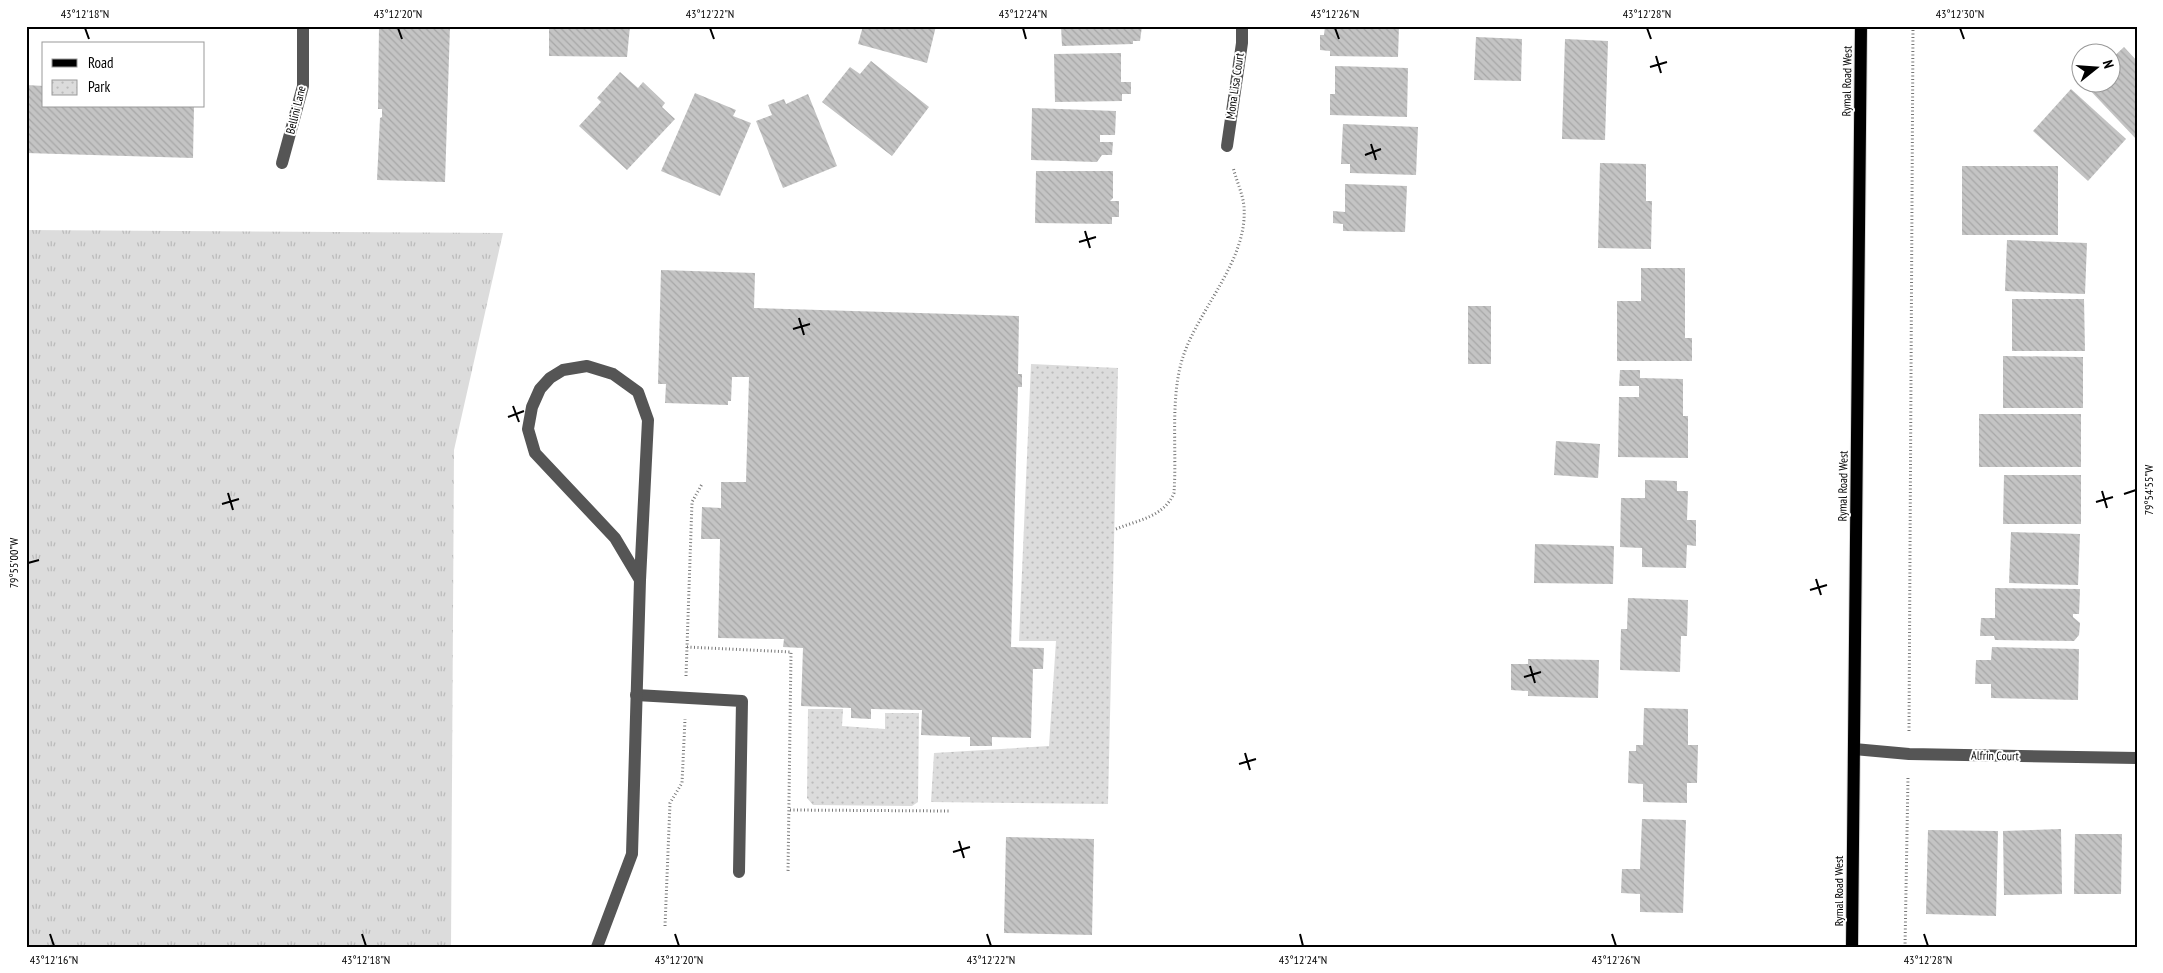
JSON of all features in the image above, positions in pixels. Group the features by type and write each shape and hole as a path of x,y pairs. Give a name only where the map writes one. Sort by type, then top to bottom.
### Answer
{"main road":[{"name":"Rymal Road West","path":"1852,947 1861,26"}],"street":[{"name":"Bellini Lane","path":"282,162 303,86 303,26"},
{"name":"Mona Lisa Court","path":"1227,146 1242,26"},
{"path":"597,947 632,854 640,580 648,420 638,392 613,374 587,366 563,370 550,378 540,389 532,406 528,429 535,453 615,538 640,580"},
{"path":"636,695 742,702 738,872"},
{"name":"Alfrin Court","path":"1854,749 1909,754 2137,758"}],"path":[{"path":"1905,947 1909,754 1913,26"},
{"path":"1116,529 1158,514 1166,509 1174,493 1177,384 1182,361 1195,326 1236,252 1242,236 1244,206 1227,146"},
{"path":"688,646 791,652 788,873"},
{"path":"790,810 950,811"}],"green space":[{"path":"26,230 503,233 454,450 451,947 26,947"},
{"path":"1031,364 1118,368 1108,804 931,802 934,753 1049,746 1056,641 1019,641"},
{"path":"808,709 843,709 842,726 885,729 885,713 919,713 918,802 912,806 813,805 807,798"}],"building":[{"path":"379,26 450,26 445,182 377,180 380,118 382,117 382,109 378,109"},
{"path":"549,26 630,26 627,57 549,56"},
{"path":"863,26 936,26 927,63 858,44"},
{"path":"1061,26 1142,26 1140,41 1133,41 1133,44 1062,46"},
{"path":"1325,26 1399,26 1398,57 1330,56 1330,51 1320,50 1320,35 1324,35"},
{"path":"1476,37 1522,39 1521,81 1474,80"},
{"path":"1565,39 1608,41 1605,140 1562,139"},
{"path":"2124,47 2137,61 2137,140 2092,92 2120,92 2120,51"},
{"path":"1121,53 1121,82 1131,82 1131,94 1122,94 1122,101 1055,102 1054,54"},
{"path":"871,61 929,107 892,156 822,102 850,67 860,74"},
{"path":"1335,66 1408,68 1407,117 1330,115 1330,94 1335,94"},
{"path":"620,72 638,88 643,82 665,103 662,107 675,119 627,170 579,126 601,102 597,98"},
{"path":"26,85 42,86 42,108 194,108 193,158 26,153"},
{"path":"2070,90 2126,139 2088,181 2033,131"},
{"path":"695,93 736,110 733,116 751,123 720,196 661,171"},
{"path":"808,94 837,166 783,188 756,121 772,115 768,105 784,99 786,104"},
{"path":"1032,108 1116,111 1115,135 1100,135 1100,142 1113,142 1112,155 1102,155 1097,162 1031,160"},
{"path":"1343,124 1418,127 1416,175 1350,173 1350,164 1341,164"},
{"path":"1600,163 1646,164 1646,201 1652,201 1651,249 1598,248"},
{"path":"1962,166 2058,166 2058,235 1962,235"},
{"path":"1036,171 1113,171 1113,198 1110,201 1119,201 1119,217 1112,217 1112,224 1035,223"},
{"path":"1345,184 1407,186 1405,232 1343,231 1343,224 1333,223 1333,211 1345,212"},
{"path":"2007,240 2087,243 2085,294 2005,291"},
{"path":"1641,268 1685,268 1685,338 1692,338 1692,361 1617,361 1617,301 1641,301"},
{"path":"661,270 755,273 754,308 1019,316 1018,374 1022,374 1022,387 1018,387 1011,647 1044,648 1043,669 1033,669 1031,738 992,737 992,746 970,746 970,737 921,735 922,710 871,709 871,719 851,718 851,708 801,706 803,648 783,647 784,639 718,638 720,539 701,539 702,507 721,508 721,482 746,482 749,377 732,377 731,401 728,401 728,405 665,403 666,384 658,384"},
{"path":"2012,299 2084,299 2085,351 2012,351"},
{"path":"1468,306 1491,306 1491,364 1468,364"},
{"path":"2003,356 2083,357 2083,408 2003,408"},
{"path":"1620,370 1640,370 1640,378 1683,379 1683,416 1688,416 1688,458 1618,457 1619,397 1639,397 1639,386 1619,386"},
{"path":"1979,414 2081,414 2081,467 1979,467"},
{"path":"1556,441 1600,444 1598,478 1554,475"},
{"path":"2004,475 2081,475 2081,524 2003,524"},
{"path":"1645,480 1677,481 1677,491 1688,491 1687,520 1696,520 1696,546 1687,545 1686,568 1642,567 1642,548 1620,547 1621,498 1645,498"},
{"path":"2011,532 2080,534 2078,585 2009,583"},
{"path":"1535,544 1614,546 1613,584 1534,583"},
{"path":"1995,588 2080,589 2079,614 2073,614 2073,617 2080,623 2079,635 2074,641 1995,640 1994,636 1980,636 1981,618 1995,618"},
{"path":"1628,598 1688,600 1687,636 1681,636 1680,672 1620,670 1621,629 1627,629"},
{"path":"1992,647 2079,649 2078,700 1991,698 1991,684 1975,684 1976,660 1991,660"},
{"path":"1528,659 1599,660 1598,698 1528,696 1528,691 1511,690 1511,664 1528,664"},
{"path":"1644,708 1688,709 1688,745 1698,745 1697,783 1687,783 1687,803 1643,802 1643,784 1628,783 1629,751 1636,751 1636,745 1643,745"},
{"path":"1642,819 1686,820 1683,913 1640,912 1640,894 1621,893 1622,869 1640,869"},
{"path":"2061,829 2062,894 2004,895 2003,831"},
{"path":"1928,830 1998,831 1996,916 1926,914"},
{"path":"2075,834 2122,834 2121,894 2074,894"},
{"path":"1006,837 1094,839 1092,935 1004,933"}]}
